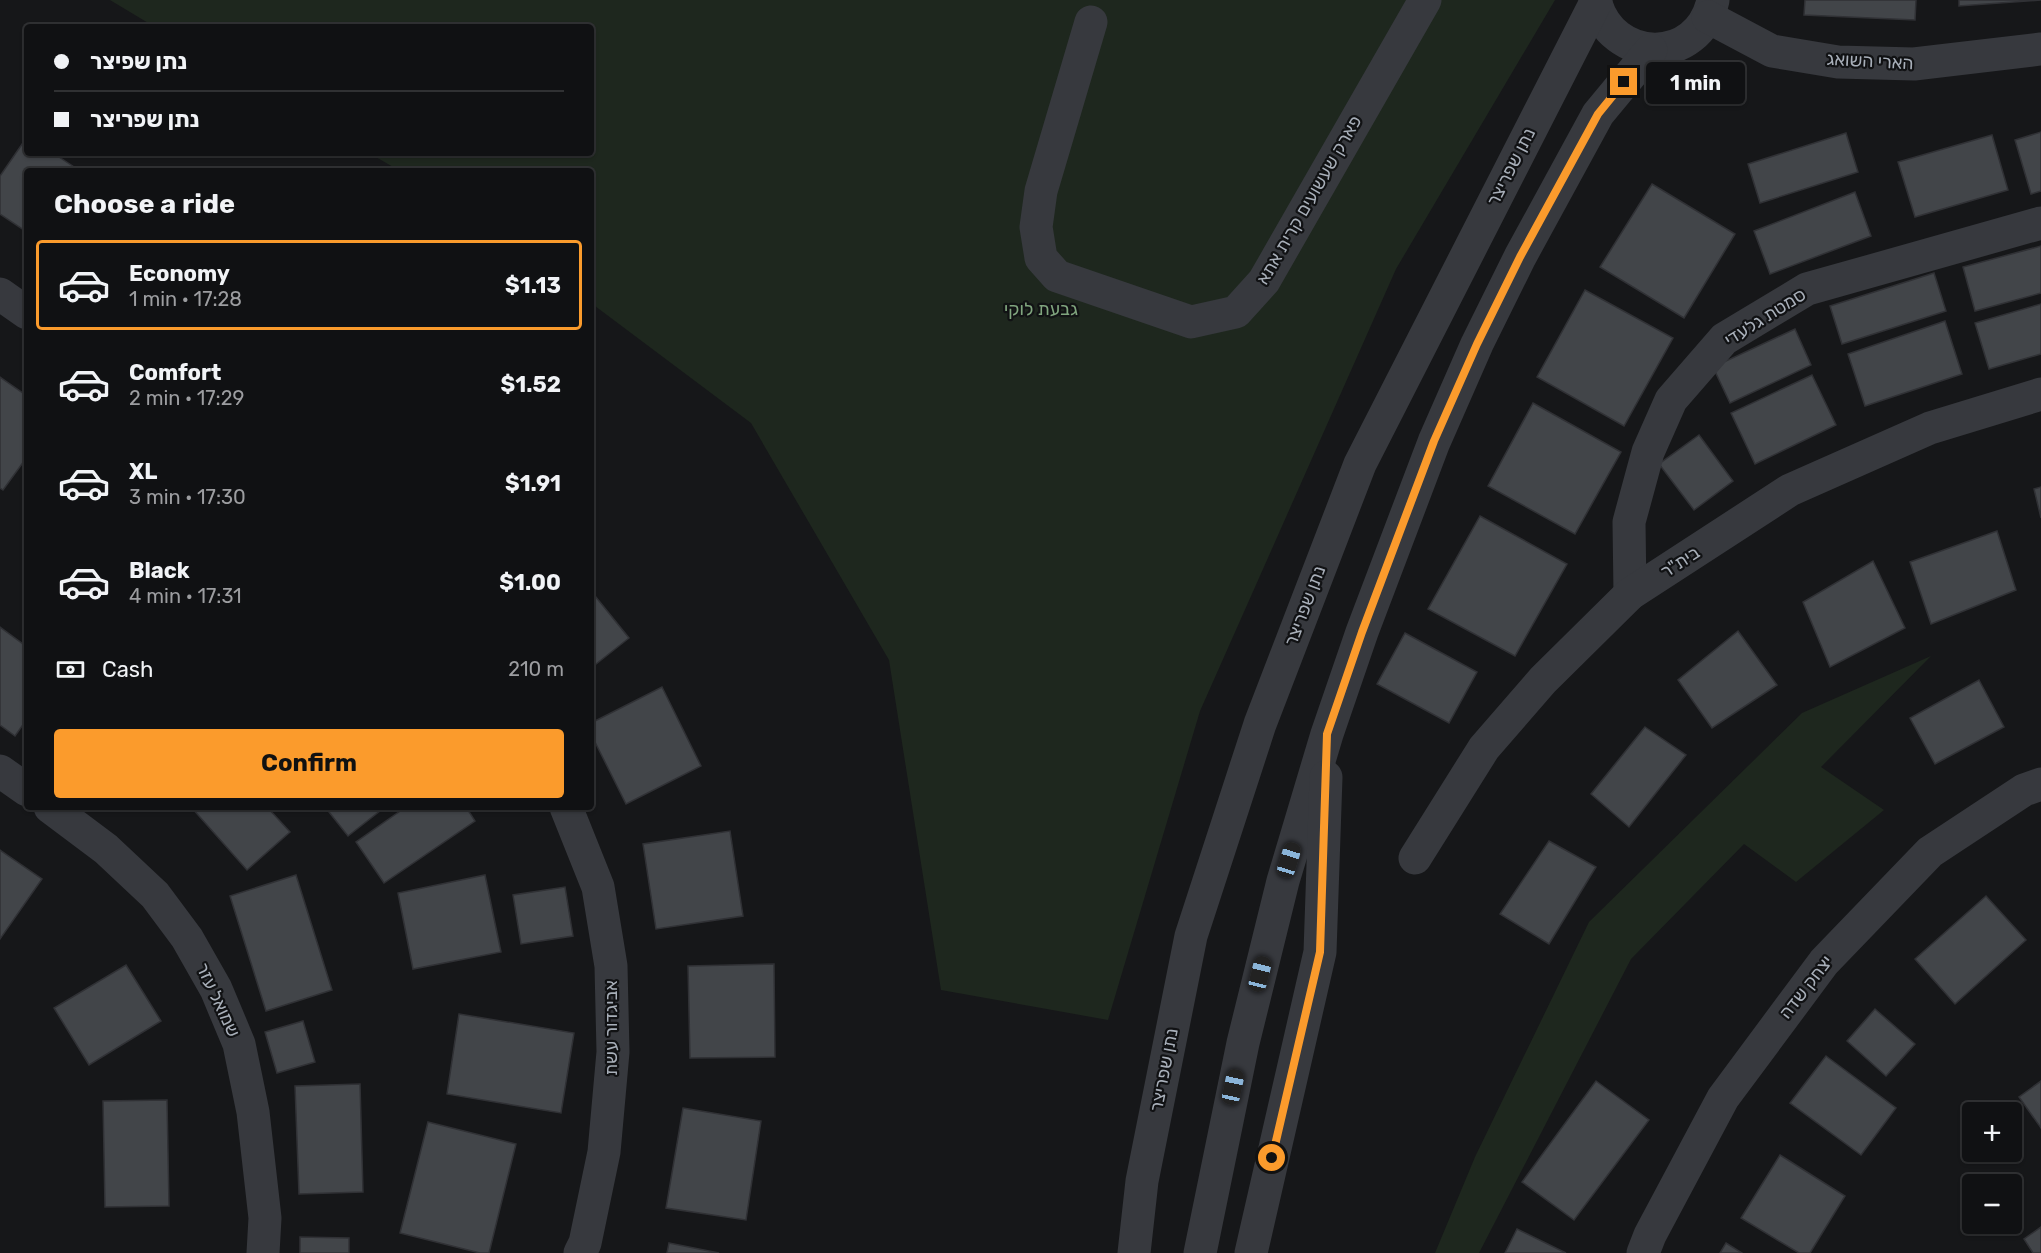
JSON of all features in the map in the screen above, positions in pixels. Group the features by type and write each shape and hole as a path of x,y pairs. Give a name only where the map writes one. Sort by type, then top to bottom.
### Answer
{"street":[{"name":"פארק שעשועים קרית אתא","path":"1091,22 1041,191 1035,227 1041,258 1057,276 1191,322 1236,312 1264,281 1425,0"},
{"path":"1596,1 1603,20 1615,36 1632,45 1651,50 1668,48 1685,41 1698,30 1711,8"},
{"name":"נתן שפריצר","path":"1134,1253 1142,1181 1191,936 1260,724 1359,464 1596,1"},
{"name":"הארי השואג","path":"1711,8 1772,51 1838,62 1914,64 2041,49"},
{"path":"1200,1253 1248,1020 1283,881 1327,734 1362,632 1434,441 1477,344 1520,257 1598,114 1651,50"},
{"name":"סמטת גלעדי","path":"1630,594 1629,522 1648,452 1671,400 1724,339 1807,289 2041,223"},
{"path":"0,294 24,311"},
{"name":"בית\"ר","path":"1415,858 1484,748 1543,680 1630,594 1790,490 1930,428 2041,394"},
{"path":"1251,1253 1320,952 1327,734"},
{"path":"0,771 24,788"},
{"name":"יצחק שדה","path":"1642,1253 1723,1098 1824,962 1930,852 2024,790 2041,784"},
{"name":"שמואל עזר","path":"54,810 106,849 155,895 187,938 216,989 239,1044 254,1112 265,1218 263,1253"},
{"name":"אביגדור עשת","path":"567,810 598,887 611,966 613,1052 604,1152 585,1242 580,1253"}],"green space":[{"name":"גבעת לוקי","path":"110,0 1555,0 1396,269 1200,711 1108,1020 941,990 889,660 751,423 594,305 594,168 395,168 374,156 594,156 594,24 150,24"},
{"path":"1931,656 1821,767 1884,810 1796,882 1744,844 1631,959 1479,1253 1435,1253 1475,1157 1589,922 1802,713"}],"building":[{"path":"1805,0 1916,0 1915,20 1804,15"},
{"path":"1959,0 2041,0 1959,6"},
{"path":"2041,132 2041,191 2031,194 2015,140"},
{"path":"1846,133 1858,172 1760,203 1748,164"},
{"path":"1992,135 2008,190 1915,217 1898,162"},
{"path":"24,141 24,156 58,156 76,168 24,168 24,230 0,214 0,176"},
{"path":"1652,184 1735,234 1684,318 1600,267"},
{"path":"1855,192 1871,236 1770,274 1754,231"},
{"path":"2041,246 2041,293 1975,311 1963,267"},
{"path":"1934,273 1946,311 1842,344 1830,306"},
{"path":"1585,290 1673,338 1624,426 1537,377"},
{"path":"2041,304 2041,354 1989,369 1975,323"},
{"path":"1945,321 1962,374 1865,406 1848,354"},
{"path":"1795,329 1811,365 1730,403 1713,367"},
{"path":"1812,375 1836,425 1755,464 1731,413"},
{"path":"0,377 24,394 24,461 3,490 0,488"},
{"path":"1533,403 1621,452 1575,534 1488,486"},
{"path":"1699,435 1733,481 1694,510 1659,464"},
{"path":"2041,487 2041,518 2034,489"},
{"path":"1480,516 1567,564 1515,656 1428,609"},
{"path":"1997,531 2016,590 1931,624 1910,562"},
{"path":"1873,561 1905,628 1830,667 1803,602"},
{"path":"594,595 629,638 594,666"},
{"path":"0,627 24,645 24,723 15,736 0,725"},
{"path":"1738,631 1777,685 1712,728 1678,680"},
{"path":"1405,633 1477,672 1449,723 1377,684"},
{"path":"1979,680 2004,727 1935,764 1910,718"},
{"path":"662,687 701,766 626,804 594,740 594,721"},
{"path":"1645,727 1686,755 1629,827 1591,794"},
{"path":"194,810 270,810 290,832 247,870"},
{"path":"327,810 381,810 348,836"},
{"path":"402,810 468,810 475,821 384,883 356,842"},
{"path":"730,831 743,916 656,929 643,844"},
{"path":"1549,841 1596,867 1549,944 1500,914"},
{"path":"0,850 42,879 0,939"},
{"path":"296,875 332,990 266,1011 230,896"},
{"path":"485,875 501,952 413,969 398,893"},
{"path":"565,887 573,936 521,944 513,895"},
{"path":"1986,896 2026,940 1955,1004 1915,959"},
{"path":"774,964 775,1057 690,1058 688,966"},
{"path":"126,965 161,1021 89,1065 54,1008"},
{"path":"1875,1009 1915,1044 1886,1076 1847,1041"},
{"path":"459,1014 574,1033 561,1113 447,1094"},
{"path":"303,1021 315,1062 277,1073 265,1032"},
{"path":"1826,1056 1896,1108 1861,1155 1790,1103"},
{"path":"1596,1081 1649,1120 1574,1220 1522,1182"},
{"path":"2041,1081 2041,1128 2019,1097"},
{"path":"360,1084 363,1192 299,1194 295,1086"},
{"path":"167,1100 169,1206 105,1207 103,1101"},
{"path":"683,1108 761,1121 746,1220 666,1208"},
{"path":"428,1122 516,1144 489,1253 480,1253 400,1233"},
{"path":"1780,1155 1845,1196 1810,1253 1799,1253 1741,1218"},
{"path":"2041,1227 2041,1253 2033,1253 2024,1239"},
{"path":"1517,1229 1566,1253 1505,1253"},
{"path":"300,1237 349,1238 349,1253 300,1253"},
{"path":"669,1243 719,1253 667,1253"},
{"path":"1726,1243 1742,1253 1720,1253"}],"route":[{"path":"1272,1158 1320,952 1327,734 1362,632 1434,441 1477,344 1560,181 1598,114 1624,82"}]}
